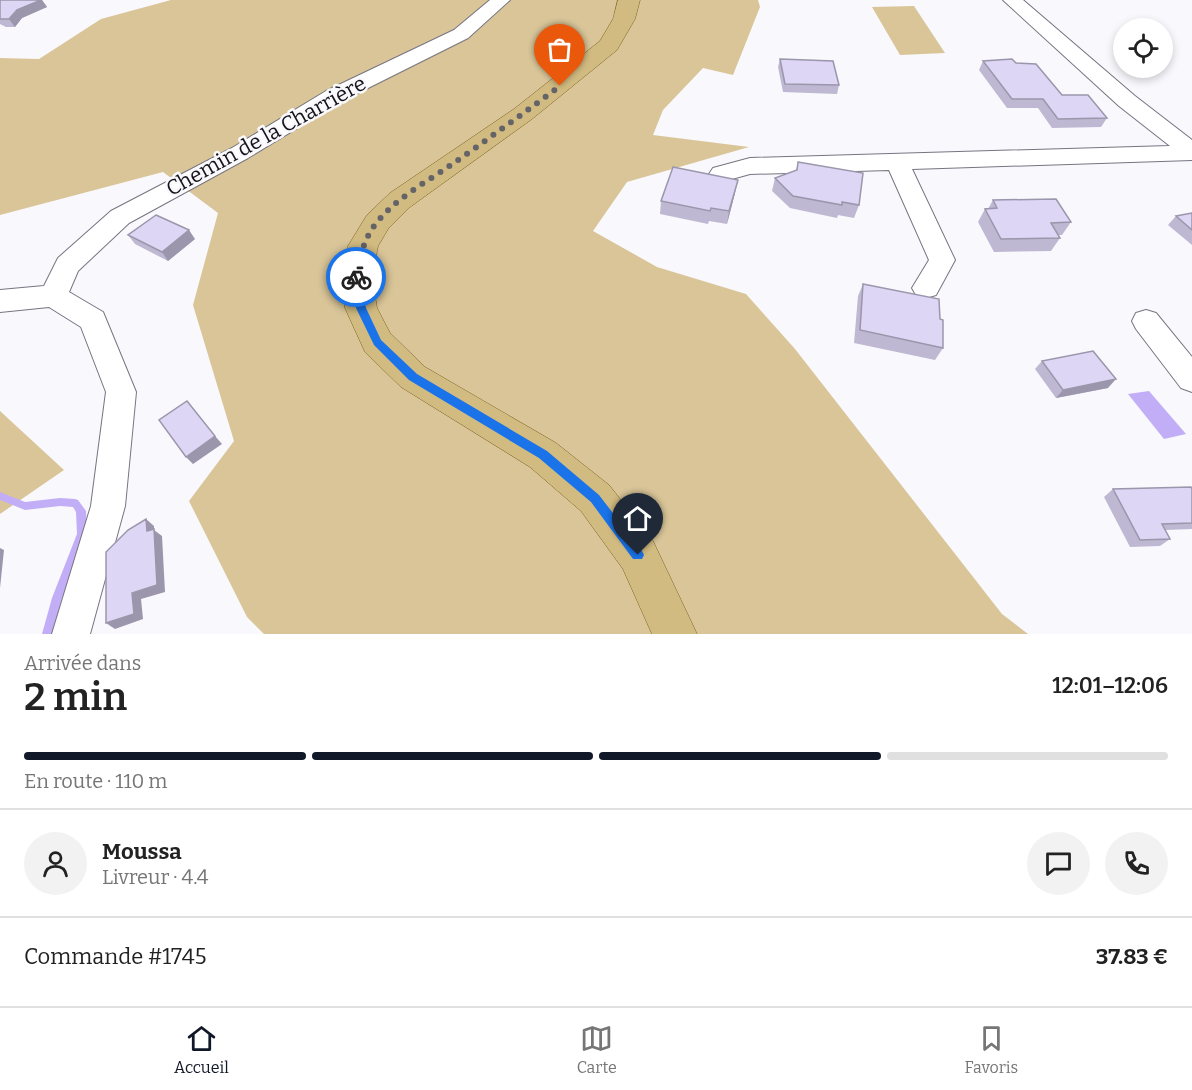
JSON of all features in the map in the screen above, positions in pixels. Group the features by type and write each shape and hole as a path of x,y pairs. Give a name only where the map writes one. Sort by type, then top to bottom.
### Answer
{"main road":[{"path":"629,0 624,19 609,45 523,114 400,200 377,222 363,246 356,277 361,308 377,342 413,377 543,454 595,498 638,555 675,634"}],"street":[{"name":"Chemin de la Charrière","path":"53,296 67,265 120,217 240,153 334,96 461,34 501,0"},
{"path":"1012,0 1127,101 1192,152"},
{"path":"721,174 750,166 1192,152"},
{"path":"897,162 942,260 926,288"},
{"path":"0,301 53,296 93,320 121,392 108,506 71,634"},
{"path":"1146,321 1192,380"}],"shaded area":[{"path":"171,0 758,0 760,7 733,75 703,68 663,110 653,135 749,147 627,182 593,231 657,267 746,294 795,349 1002,614 1028,634 264,634 247,617 189,501 234,441 193,305 218,213 163,172 0,215 0,58 39,59 101,19"},
{"path":"914,6 945,53 900,55 872,7"},
{"path":"1149,391 1186,434 1164,439 1128,394"},
{"path":"0,411 64,470 0,514"}],"building":[{"path":"0,0 41,0 17,10 9,19 0,19"},
{"path":"780,59 833,61 839,85 785,84"},
{"path":"1012,59 1016,63 1036,64 1062,95 1088,95 1107,118 1058,119 1043,99 1012,99 983,61"},
{"path":"798,162 863,173 859,205 842,202 842,205 793,196 775,178 797,170"},
{"path":"673,167 738,180 729,211 711,208 710,211 661,201"},
{"path":"1056,199 1071,222 1051,223 1060,238 1001,239 985,209 997,208 993,200"},
{"path":"1192,213 1192,230 1176,216"},
{"path":"156,215 189,230 162,252 128,235"},
{"path":"863,284 939,299 940,319 943,320 943,348 860,330"},
{"path":"1093,351 1116,379 1063,390 1042,361"},
{"path":"187,401 215,436 186,457 159,420"},
{"path":"1191,487 1192,523 1162,524 1170,539 1140,540 1113,489"},
{"path":"146,519 147,531 154,529 157,585 132,593 134,614 106,623 106,552 128,530"}],"waterway":[{"path":"0,496 25,506 60,502 75,503 81,511 82,534 57,598 47,634"}],"way so far":[{"path":"356,277 363,246 377,222 400,200 560,86"}],"route":[{"path":"356,277 361,308 377,342 413,377 543,454 595,498 638,555"}]}
